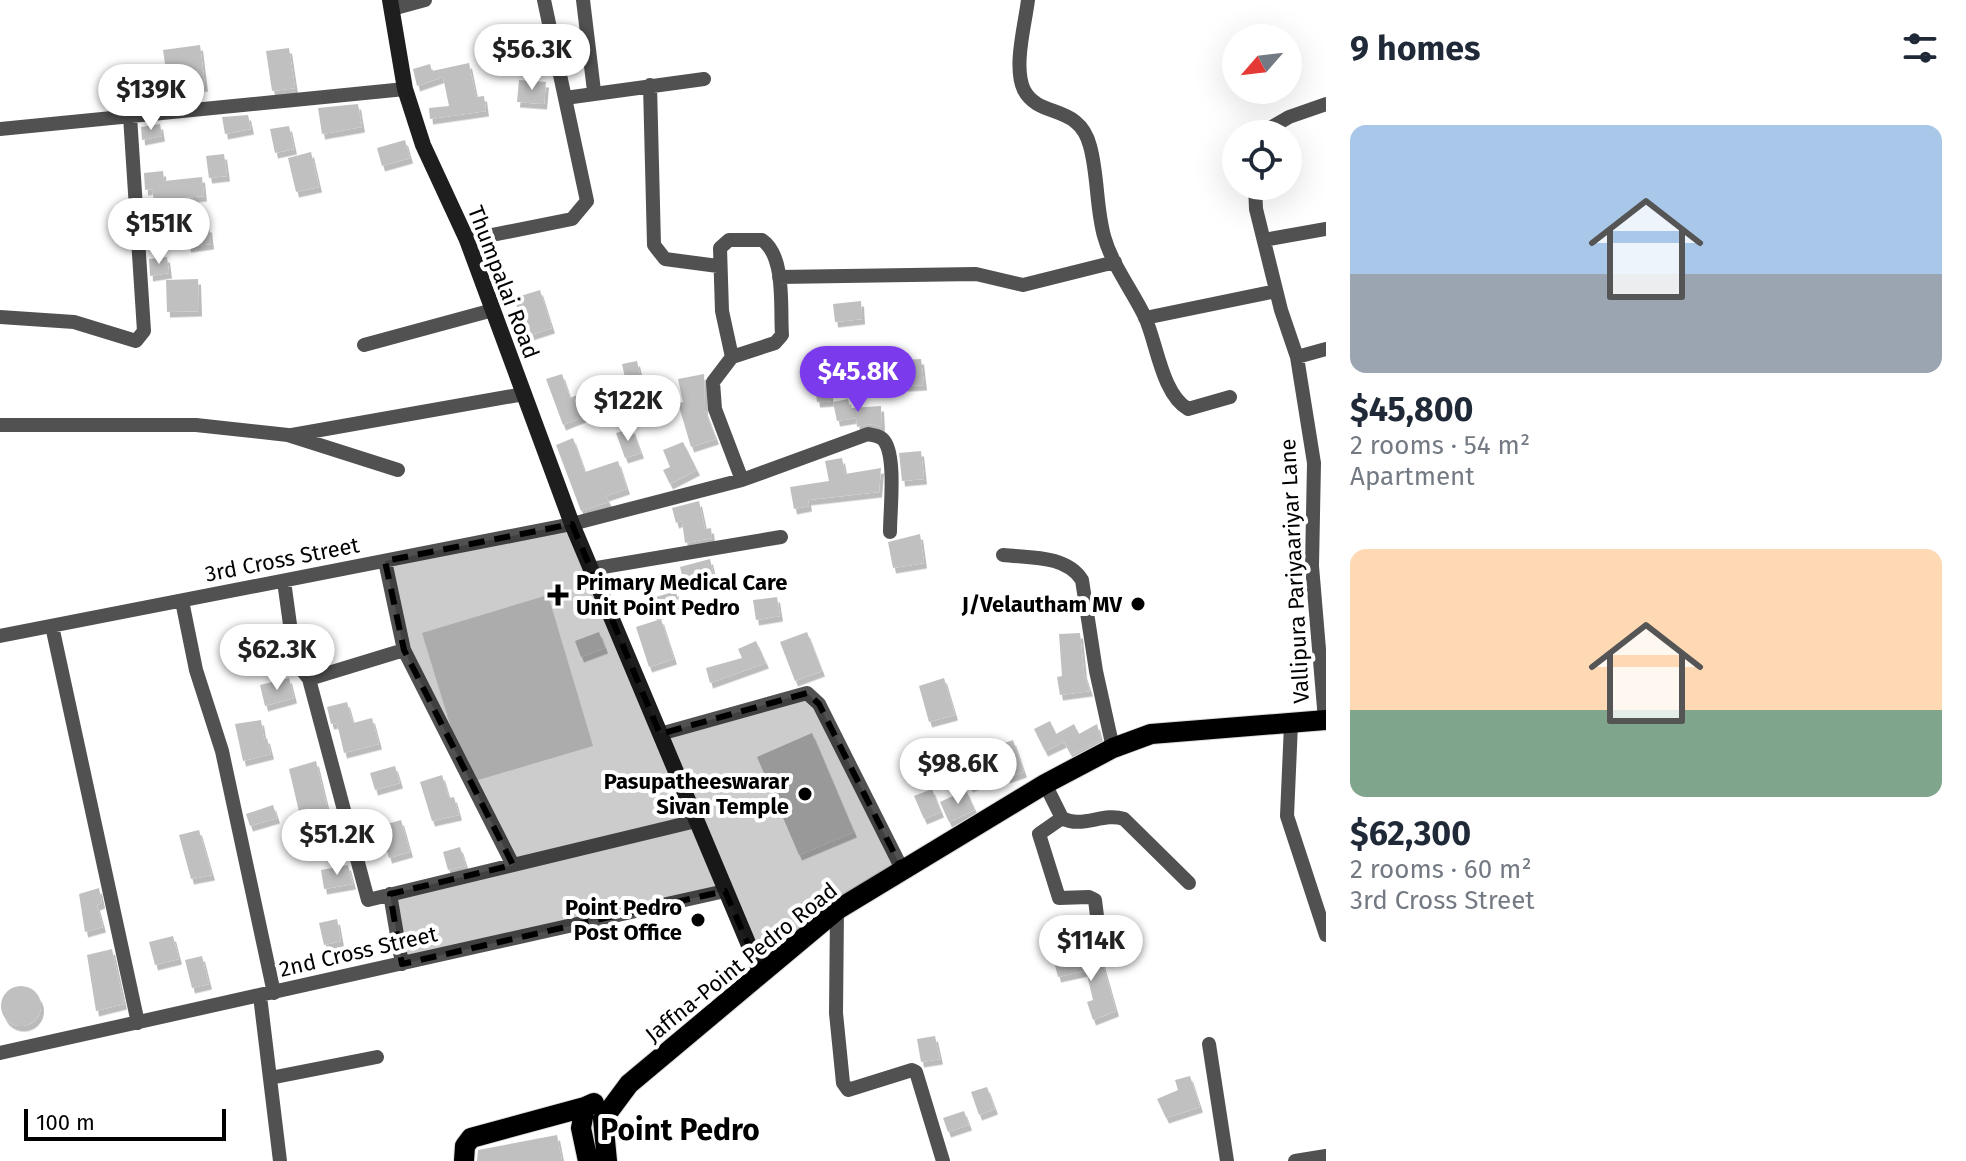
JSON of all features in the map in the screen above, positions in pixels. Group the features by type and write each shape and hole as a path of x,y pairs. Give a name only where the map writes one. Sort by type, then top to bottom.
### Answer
{"main road":[{"name":"Jaffna-Point Pedro Road","path":"464,1161 465,1146 471,1138 585,1107 629,1084 837,910 1045,784 1113,748 1151,734 1326,720"},
{"name":"Jaffna-Point Pedro Road","path":"607,1161 603,1119 629,1084"},
{"path":"585,1107 581,1128 588,1161"}],"street":[{"path":"391,4 425,0"},
{"path":"467,240 572,219 587,201 544,0"},
{"path":"583,0 594,91"},
{"path":"1028,0 1020,76 1025,92 1036,104 1065,113 1079,123 1090,144 1104,236 1145,318 1180,404 1188,409 1230,397"},
{"name":"Thumpalai Road","path":"391,4 405,89 423,145 467,240 572,524 761,974"},
{"path":"565,98 594,91 704,79"},
{"path":"650,85 654,245 665,259 718,266"},
{"path":"0,129 405,89"},
{"path":"1284,120 1326,104"},
{"path":"0,317 74,322 136,341 144,331 130,116"},
{"name":"Vallipura Pariyaariyar Lane","path":"1257,200 1276,291 1297,357 1314,463 1312,566 1326,720"},
{"path":"1264,240 1326,229"},
{"path":"732,357 722,311 718,266 724,242 762,240 771,249 779,277 781,339 732,357 713,382 715,409 742,480"},
{"path":"779,277 976,274 1023,285 1115,262"},
{"path":"1145,318 1276,291"},
{"path":"364,345 493,310"},
{"path":"1297,357 1326,349"},
{"path":"288,435 524,394"},
{"path":"0,425 196,425 288,435 398,470"},
{"name":"3rd Cross Street","path":"0,636 572,524 742,480 868,434 880,437 887,443 891,478 890,532"},
{"path":"591,569 781,537"},
{"path":"1003,555 1064,562 1075,569 1082,580 1113,748"},
{"path":"385,561 404,650 513,865"},
{"path":"284,581 295,661 309,679 368,900 696,821"},
{"path":"182,601 196,670 222,751 267,994 270,1078 280,1161"},
{"path":"52,626 138,1023"},
{"path":"309,679 404,650"},
{"path":"660,734 807,693 819,704 902,869"},
{"path":"1291,724 1287,816 1326,935"},
{"path":"1045,784 1062,818 1076,823 1115,816 1124,819 1189,883"},
{"path":"1062,818 1039,832 1043,849 1059,898 1089,897 1095,900 1101,948"},
{"name":"2nd Cross Street","path":"0,1053 725,891"},
{"path":"390,894 402,964"},
{"path":"837,910 836,1013 843,1083 848,1090 912,1070 916,1072 943,1161"},
{"path":"1209,1044 1227,1161"},
{"path":"270,1078 377,1057"},
{"path":"1295,1161 1326,1156"}],"highlighted area":[{"path":"572,524 660,734 807,693 819,704 902,869 837,910 761,974 725,891 402,964 390,894 513,865 404,650 385,561"}],"shaded area":[{"path":"548,595 593,746 468,783 422,633"}],"building":[{"path":"200,45 205,86 169,91 163,50"},
{"path":"289,48 295,88 272,91 266,51"},
{"path":"469,63 476,97 484,96 486,111 430,119 429,108 449,106 443,77 417,86 413,69 430,64 432,71"},
{"path":"519,80 546,82 544,104 517,102"},
{"path":"358,104 362,127 322,134 318,108"},
{"path":"248,115 251,129 225,134 222,117"},
{"path":"160,124 162,136 142,140 141,127"},
{"path":"289,126 294,149 275,153 270,129"},
{"path":"405,140 410,158 382,166 377,148"},
{"path":"311,152 319,187 296,192 288,158"},
{"path":"224,154 227,176 209,178 206,156"},
{"path":"163,171 164,181 202,177 204,196 171,199 174,215 157,218 152,189 145,190 144,173"},
{"path":"209,227 211,244 188,247 186,229"},
{"path":"167,257 169,273 150,276 149,259"},
{"path":"198,279 199,311 167,312 166,280"},
{"path":"540,290 552,328 527,336 514,298"},
{"path":"861,301 862,319 835,322 833,304"},
{"path":"860,349 862,371 837,373 836,351"},
{"path":"921,359 924,385 905,386 903,360"},
{"path":"637,361 642,383 627,387 622,364"},
{"path":"562,374 570,398 582,393 583,396 608,392 612,416 594,419 593,413 563,425 546,379"},
{"path":"704,374 705,410 716,439 691,447 678,403 683,402 678,379"},
{"path":"829,384 831,401 817,402 815,386"},
{"path":"848,399 850,408 881,406 882,427 870,424 857,427 856,418 837,421 833,402"},
{"path":"632,428 641,453 625,458 616,433"},
{"path":"573,438 585,472 618,461 627,489 606,496 609,502 581,511 556,445"},
{"path":"683,442 697,470 670,484 663,470 670,467 663,450"},
{"path":"921,451 924,479 902,481 899,453"},
{"path":"842,458 845,474 881,468 879,492 808,500 809,506 794,509 790,487 829,481 825,461"},
{"path":"699,501 705,529 711,528 712,538 685,543 682,521 676,523 672,508"},
{"path":"920,534 924,563 893,568 888,542"},
{"path":"710,559 715,580 685,587 680,567"},
{"path":"676,591 680,608 654,615 649,599"},
{"path":"777,597 780,616 756,620 753,600"},
{"path":"661,619 674,659 649,667 636,627"},
{"path":"599,632 605,648 581,657 575,641"},
{"path":"807,632 822,671 795,681 780,642"},
{"path":"1080,633 1084,673 1090,691 1060,695 1057,677 1062,676 1059,634"},
{"path":"756,641 766,663 710,683 706,668 742,658 738,649"},
{"path":"289,678 294,698 265,706 260,685"},
{"path":"944,678 955,715 929,722 919,686"},
{"path":"347,702 353,723 372,718 379,744 344,753 337,723 331,724 327,707"},
{"path":"261,720 264,739 267,738 271,754 243,761 235,724"},
{"path":"1050,721 1056,734 1074,724 1079,734 1097,724 1101,740 1071,755 1064,742 1045,751 1034,729"},
{"name":"Pasupatheeswarar Sivan Temple","path":"812,733 854,832 799,855 757,757"},
{"path":"944,740 952,757 929,767 921,750"},
{"path":"1013,740 1024,772 1007,778 996,746"},
{"path":"974,751 987,780 970,787 957,759"},
{"path":"316,761 328,811 301,820 289,769"},
{"path":"395,766 400,783 375,790 370,773"},
{"path":"442,775 449,798 454,797 459,815 432,821 420,782"},
{"path":"932,789 941,812 924,819 914,796"},
{"path":"966,790 975,810 949,822 940,802"},
{"path":"273,805 277,818 250,826 246,814"},
{"path":"401,820 410,852 389,858 380,826"},
{"path":"199,830 212,875 191,879 179,835"},
{"path":"460,847 466,866 448,870 443,852"},
{"path":"348,865 353,884 324,889 321,870"},
{"path":"99,888 102,903 97,905 103,927 85,932 79,894"},
{"path":"337,919 341,941 324,945 319,923"},
{"path":"173,936 179,959 155,965 149,942"},
{"path":"112,949 124,1004 96,1011 87,955"},
{"path":"1079,955 1080,960 1101,958 1116,1011 1093,1020 1087,1002 1093,1000 1086,971 1058,977 1054,961"},
{"path":"202,956 209,984 192,988 185,960"},
{"path":"21,986 35,992 41,1006 35,1020 21,1026 7,1020 1,1006 7,992"},
{"path":"935,1036 940,1059 921,1062 917,1039"},
{"path":"1190,1076 1200,1107 1166,1118 1157,1099 1178,1090 1175,1080"},
{"path":"987,1087 995,1109 979,1115 971,1092"},
{"path":"964,1111 969,1125 948,1132 943,1118"},
{"path":"557,1135 562,1161 477,1161 478,1150"}],"place":[{"name":"Primary Medical Care Unit Point Pedro","path":"558,595"},
{"name":"J/Velautham MV","path":"1138,604"},
{"name":"Pasupatheeswarar Sivan Temple","path":"805,794"},
{"name":"Point Pedro Post Office","path":"698,920"}],"district":[{"name":"Point Pedro","path":"680,1130"}]}
